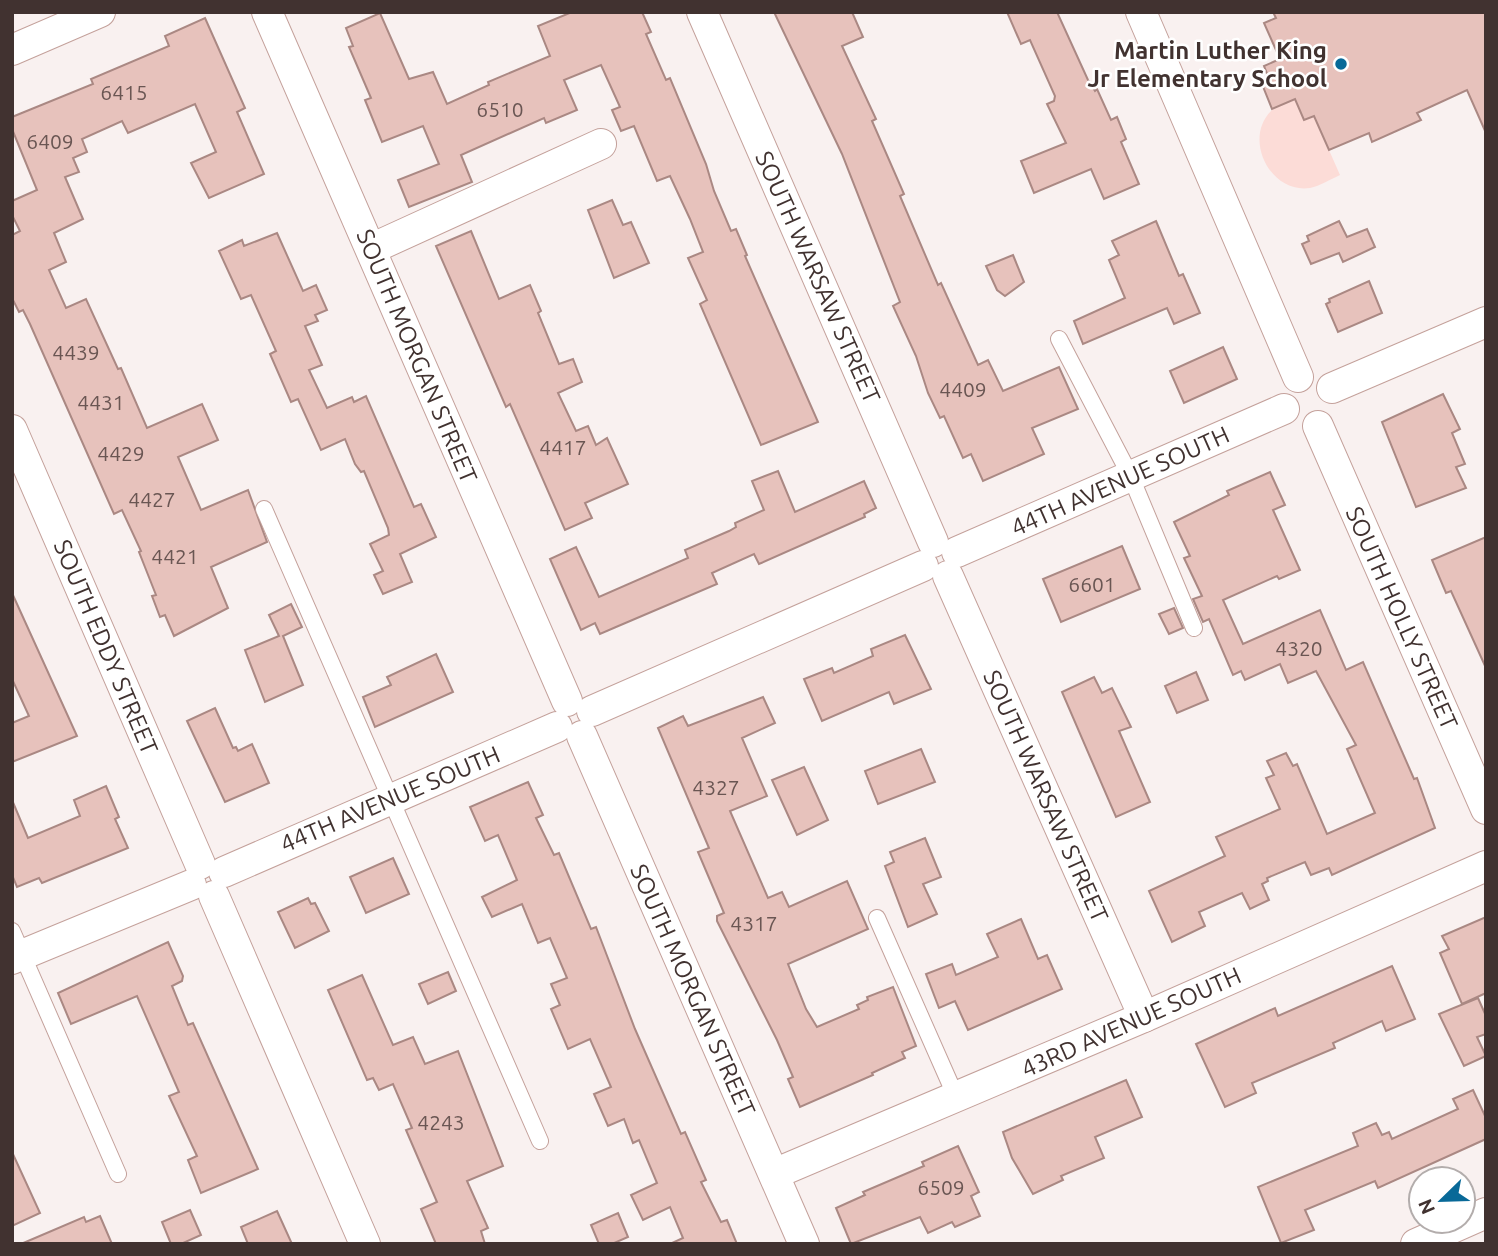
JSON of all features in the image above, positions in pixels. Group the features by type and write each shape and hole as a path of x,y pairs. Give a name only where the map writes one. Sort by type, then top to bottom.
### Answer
{"street":[{"path":"12,50 100,12"},
{"name":"SOUTH MORGAN STREET","path":"267,12 804,1244"},
{"name":"SOUTH WARSAW STREET","path":"702,12 940,559 1144,1017"},
{"path":"1141,12 1298,377"},
{"path":"371,249 601,144"},
{"path":"1332,388 1486,322"},
{"path":"1298,377 1320,377 1332,388 1335,405 1333,413 1318,426 1297,425 1289,420 1284,409 1283,394 1287,386 1298,377"},
{"name":"44TH AVENUE SOUTH","path":"16,948 207,879 1284,409"},
{"name":"SOUTH HOLLY STREET","path":"1318,426 1486,810"},
{"name":"SOUTH EDDY STREET","path":"12,430 365,1244"},
{"name":"43RD AVENUE SOUTH","path":"774,1174 1144,1017 1486,866"},
{"path":"1416,1244 1483,1220"}],"lane":[{"path":"1059,339 1131,477 1194,628"},
{"path":"264,509 540,1141"},
{"path":"877,918 956,1097"},
{"path":"16,948 118,1174"}],"shaded area":[{"path":"1295,99 1304,120 1314,116 1340,175 1310,188 1296,188 1283,182 1273,174 1260,149 1263,123 1271,111"}],"building":[{"path":"572,12 642,12 651,32 646,34 666,80 670,78 731,231 736,229 747,255 745,256 818,422 761,445 700,304 707,300 688,258 703,252 690,219 670,176 657,181 634,126 621,131 612,110 620,107 601,65 564,80 577,110 546,123 544,118 461,155 472,182 409,207 398,180 439,164 423,126 382,142 365,100 371,98 349,47 353,46 346,28 380,13 409,79 433,72 447,104 489,85 488,82 550,56 538,26"},
{"path":"774,12 852,12 863,37 842,46 876,119 872,121 904,194 900,196 938,285 941,283 978,365 988,360 1003,391 1059,367 1078,409 1032,428 1044,454 983,481 971,454 963,458 944,416 940,418 928,393 916,356 893,306 900,302 842,154"},
{"path":"1007,12 1057,12 1088,80 1095,91 1097,89 1111,120 1117,117 1126,139 1121,142 1139,184 1104,199 1091,169 1034,193 1021,161 1066,143 1047,104 1054,101 1055,96 1030,40 1021,44"},
{"path":"1273,12 1486,12 1486,133 1467,90 1417,113 1421,120 1372,142 1369,133 1329,150 1314,116 1304,120 1295,99 1272,109 1262,84 1270,81 1264,66 1280,59 1264,23 1276,18"},
{"path":"205,18 245,108 237,112 264,174 209,198 191,163 216,152 195,104 128,133 122,121 82,139 87,152 73,158 79,172 65,177 83,219 54,233 66,262 49,270 66,308 86,299 118,369 121,368 147,428 202,404 218,440 178,457 201,510 248,490 267,542 211,567 228,608 174,636 165,615 160,617 152,596 156,595 139,552 141,551 122,510 114,514 30,324 23,310 19,312 12,298 12,235 20,231 12,215 12,201 37,190 12,129 12,117 93,84 91,79 169,46 165,36"},
{"path":"612,200 623,225 631,222 649,263 614,278 588,210"},
{"path":"1156,221 1179,276 1183,274 1200,313 1174,324 1167,308 1083,344 1074,321 1125,298 1109,260 1119,255 1112,241"},
{"path":"1339,221 1347,237 1367,229 1375,247 1343,262 1339,253 1311,264 1302,244 1309,241 1307,236"},
{"path":"471,231 499,299 530,285 541,311 538,313 559,364 573,359 582,382 558,393 576,431 588,426 596,445 607,438 628,484 585,503 592,518 565,530 510,404 506,407 436,246"},
{"path":"277,233 303,291 316,285 327,310 315,315 318,321 305,326 322,365 309,370 327,408 352,397 354,402 366,396 414,507 421,504 436,537 400,554 412,582 383,594 374,575 383,571 370,544 389,535 388,528 364,471 361,472 355,464 345,439 321,450 298,399 291,402 270,354 276,351 251,295 241,299 219,251 242,240 244,246"},
{"path":"1013,255 1024,282 1005,296 997,290 986,266"},
{"path":"1369,281 1382,313 1338,332 1326,304 1330,302 1329,299"},
{"path":"1223,347 1237,379 1184,403 1170,371"},
{"path":"1443,394 1460,429 1452,433 1465,464 1456,467 1466,488 1416,507 1382,422"},
{"path":"778,471 795,512 864,481 876,508 864,514 865,517 759,564 754,554 712,573 717,584 600,634 595,623 581,630 550,559 576,547 599,597 688,558 685,550 729,531 736,527 735,523 764,510 752,481"},
{"path":"1270,472 1285,505 1273,510 1300,570 1279,579 1277,576 1223,600 1243,644 1320,610 1346,670 1363,662 1414,779 1417,778 1435,828 1332,875 1329,868 1311,875 1305,862 1267,878 1268,881 1262,884 1269,900 1250,909 1242,893 1199,912 1205,926 1172,942 1149,891 1225,856 1216,837 1280,809 1266,778 1274,775 1267,761 1286,753 1293,766 1297,764 1327,834 1375,813 1347,749 1356,745 1316,671 1288,683 1280,664 1245,680 1241,671 1233,675 1209,619 1203,622 1193,599 1202,596 1184,558 1190,556 1174,522 1229,495 1227,491"},
{"path":"1486,537 1486,668 1451,591 1446,593 1432,560"},
{"path":"1122,546 1140,589 1061,622 1043,579"},
{"path":"12,593 77,736 12,762 12,723 29,716 12,679"},
{"path":"291,604 302,627 283,636 303,685 265,702 245,650 279,636 269,615"},
{"path":"1174,608 1183,628 1169,634 1159,614"},
{"path":"905,635 931,689 894,704 889,692 822,721 804,679 832,668 834,673 873,656 871,649"},
{"path":"436,654 453,692 375,727 363,697 391,685 387,677"},
{"path":"1196,672 1208,700 1177,713 1165,686"},
{"path":"1094,677 1102,693 1112,688 1131,727 1119,731 1150,802 1116,817 1062,692"},
{"path":"763,697 775,723 742,738 767,796 730,811 768,898 782,892 789,907 847,881 868,929 788,964 806,1009 817,1027 859,1009 857,1005 868,1000 867,997 893,987 916,1046 902,1052 905,1058 872,1073 873,1075 800,1107 788,1079 793,1077 777,1040 717,921 717,916 724,913 698,852 709,848 658,728 683,716 688,726"},
{"path":"215,708 233,748 236,747 238,751 252,744 269,783 225,802 187,721"},
{"path":"921,749 935,782 878,804 865,771"},
{"path":"804,767 828,820 797,835 772,780"},
{"path":"528,782 543,815 536,818 554,855 559,853 591,929 596,927 635,1029 681,1134 685,1132 706,1180 701,1182 721,1222 727,1220 737,1244 670,1244 683,1238 670,1207 643,1220 631,1195 657,1183 639,1140 633,1143 624,1119 608,1126 594,1094 611,1087 590,1039 568,1049 551,1009 560,1005 551,984 567,978 550,938 538,943 522,904 492,917 482,897 517,880 498,835 485,841 470,807"},
{"path":"106,786 119,817 115,819 128,848 42,883 39,878 17,887 12,875 12,800 28,838 80,816 74,800"},
{"path":"925,838 941,877 923,884 937,914 908,927 885,866 894,862 890,852"},
{"path":"393,858 409,894 366,913 350,877"},
{"path":"308,898 311,904 315,903 329,931 295,948 278,912"},
{"path":"1486,917 1486,993 1462,1004 1440,953 1449,949 1442,936"},
{"path":"1021,919 1038,959 1047,955 1062,989 968,1030 955,1001 939,1008 926,974 952,964 956,975 998,957 987,934"},
{"path":"168,942 183,976 182,981 172,986 188,1025 193,1023 258,1169 201,1193 188,1160 197,1156 169,1096 179,1092 137,996 71,1024 58,993"},
{"path":"1392,966 1415,1019 1386,1031 1382,1021 1333,1043 1335,1048 1252,1083 1256,1093 1225,1107 1196,1044 1275,1008 1278,1016"},
{"path":"448,972 456,991 428,1004 419,984"},
{"path":"362,975 393,1045 413,1037 425,1064 458,1051 503,1166 467,1181 488,1228 481,1231 485,1244 436,1244 421,1209 437,1202 406,1130 412,1128 393,1084 379,1090 373,1078 367,1080 328,990"},
{"path":"1478,998 1486,1016 1486,1034 1477,1037 1486,1056 1464,1066 1439,1014"},
{"path":"1126,1080 1142,1117 1095,1137 1104,1158 1061,1176 1063,1180 1033,1194 1012,1158 1003,1132"},
{"path":"1473,1090 1486,1118 1486,1139 1429,1165 1407,1165 1407,1175 1378,1188 1375,1181 1305,1210 1314,1230 1281,1243 1258,1187 1358,1146 1353,1133 1376,1123 1382,1135 1389,1132 1392,1139 1458,1109 1453,1099"},
{"path":"958,1146 979,1192 971,1196 980,1216 955,1227 952,1222 928,1233 920,1217 851,1244 836,1208 865,1195 863,1192 924,1166 922,1162"},
{"path":"12,1152 40,1213 12,1226"},
{"path":"190,1210 201,1235 181,1244 171,1244 162,1222"},
{"path":"277,1211 292,1244 248,1244 241,1227"},
{"path":"618,1213 628,1237 612,1244 599,1244 591,1225"},
{"path":"100,1216 112,1244 21,1244 84,1217 86,1222"}],"place":[{"name":"Martin Luther King Jr Elementary School","path":"1341,64"}]}
